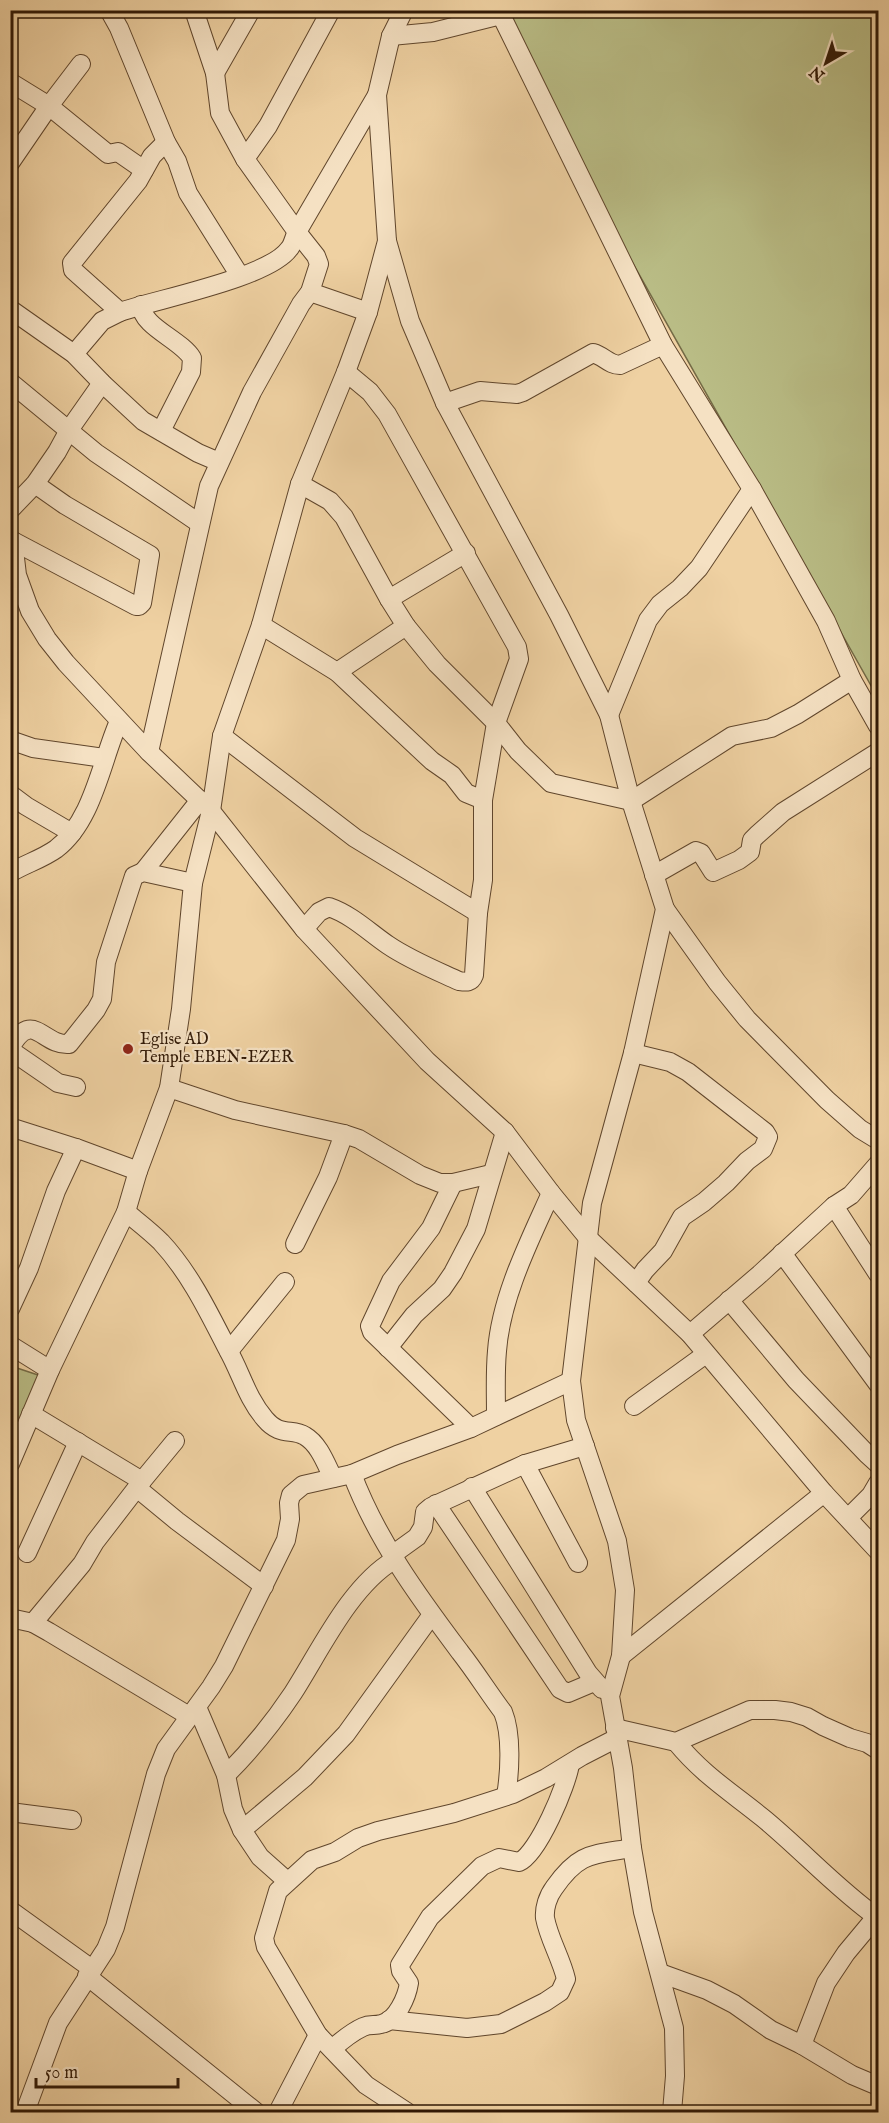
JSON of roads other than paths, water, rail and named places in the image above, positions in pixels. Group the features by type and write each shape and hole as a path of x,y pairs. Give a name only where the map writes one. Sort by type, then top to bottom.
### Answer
{"street":[{"path":"109,10 119,28 166,142 177,161 188,193 240,276"},
{"path":"148,752 208,486 252,392 310,292 319,264 316,256 245,159 220,113 215,73 194,10"},
{"path":"215,73 251,10"},
{"path":"245,159 268,126 331,10"},
{"path":"74,354 102,321 120,312 240,276 265,266 289,249 377,95 391,36 404,10"},
{"path":"391,36 441,31 501,12 663,345 752,489 826,621 852,680 879,726"},
{"path":"10,164 81,64"},
{"path":"10,81 49,106 108,154 118,152 144,170"},
{"path":"377,95 387,241 410,321 445,403 559,615 609,715 631,801 665,909 717,982 747,1018 827,1100 860,1129 879,1140"},
{"path":"120,312 73,270 72,263 138,182 152,156 166,142"},
{"path":"10,1464 50,1370 126,1212 138,1170 169,1088 181,1009 193,883 206,806 222,736 261,625 300,484 368,312 387,241"},
{"path":"310,292 368,312"},
{"path":"141,304 141,310 150,322 188,352 193,362 191,372 161,431"},
{"path":"10,309 74,354 143,421 198,453 219,462"},
{"path":"445,403 480,391 517,394 594,353 601,355 613,365 620,365 663,345"},
{"path":"304,929 324,908 329,907 340,911 405,955 441,973 467,982 471,981 474,975 478,913 483,880 483,800 496,723 519,659 517,647 387,414 370,392 346,372"},
{"path":"10,382 96,453 199,523"},
{"path":"10,510 35,484 102,383"},
{"path":"12,540 136,606 142,603 150,555 65,505 35,484"},
{"path":"300,484 330,501 344,517 406,626 453,681 496,723 518,751 551,783 631,801 732,736 771,728 852,680"},
{"path":"609,715 637,642 648,620 660,604 680,588 699,568 752,489"},
{"path":"12,540 17,575 30,611 47,639 148,752 206,806 304,929 427,1061 505,1132 588,1238 690,1335 824,1493 879,1551"},
{"path":"389,599 466,553"},
{"path":"261,625 337,672 432,761 452,775 466,793 483,800"},
{"path":"337,672 406,626"},
{"path":"10,873 57,848 72,833 94,794 104,758 119,721"},
{"path":"222,736 355,838 478,913"},
{"path":"10,740 33,748 104,758"},
{"path":"654,875 696,851 701,853 713,872 739,860 750,852 752,840 783,812 879,752"},
{"path":"10,794 72,833"},
{"path":"76,1087 58,1083 10,1049 23,1030 32,1030 60,1043 69,1044 85,1025 102,999 106,962 134,876 143,872 206,806"},
{"path":"143,872 193,883"},
{"path":"665,909 633,1053 592,1203 571,1381 576,1420 617,1542 622,1567 625,1590 621,1656 610,1696 623,1768 632,1848 643,1912 674,2028 675,2076 672,2112"},
{"path":"633,1053 670,1062 688,1072 765,1132 768,1137 763,1149 704,1202 682,1217 663,1251 636,1283"},
{"path":"169,1088 235,1110 344,1134 358,1139 429,1180 440,1183 453,1184 491,1174"},
{"path":"10,1127 138,1170"},
{"path":"388,1348 414,1315 442,1289 453,1274 476,1229 505,1132"},
{"path":"295,1244 328,1178 344,1134"},
{"path":"10,1309 29,1269 56,1191 76,1148"},
{"path":"690,1335 834,1206 850,1195 879,1164"},
{"path":"453,1184 431,1228 391,1281 370,1326 372,1332 471,1428"},
{"path":"496,1416 496,1350 509,1292 523,1254 551,1193"},
{"path":"834,1206 879,1274"},
{"path":"126,1212 162,1243 199,1293 251,1400 266,1420 278,1429 308,1437 333,1478"},
{"path":"782,1252 879,1384"},
{"path":"229,1352 285,1282"},
{"path":"729,1300 796,1380 879,1464"},
{"path":"10,1345 50,1370"},
{"path":"634,1406 706,1354"},
{"path":"25,2112 57,2023 106,1949 115,1927 156,1774 166,1749 224,1665 264,1586 289,1532 291,1495 303,1485 352,1474 471,1428 571,1381"},
{"path":"31,1413 139,1484 177,1521 264,1586"},
{"path":"27,1553 78,1442"},
{"path":"33,1623 82,1564 95,1542 139,1484 175,1442"},
{"path":"226,1775 270,1726 340,1617 366,1584 417,1537 423,1527 425,1512 436,1504 525,1464 585,1446"},
{"path":"525,1464 578,1563"},
{"path":"352,1474 370,1517 393,1558 431,1616 503,1712 508,1731 506,1796"},
{"path":"848,1518 872,1495 879,1483"},
{"path":"472,1487 594,1682 610,1696"},
{"path":"621,1656 824,1493"},
{"path":"436,1504 560,1689 568,1692 594,1682"},
{"path":"242,1830 305,1777 346,1734 431,1616"},
{"path":"10,1617 33,1623 193,1712 226,1775 233,1809 242,1830 260,1857 287,1881"},
{"path":"407,2112 366,2085 318,2035 265,1943 264,1938 277,1896 287,1881 312,1860 335,1852 358,1838 378,1831 454,1813 506,1796 546,1778 616,1733 676,1742 750,1710 775,1710 807,1717 879,1750"},
{"path":"676,1742 711,1780 763,1819 817,1868 877,1917 846,1953 826,1983 802,2045"},
{"path":"332,2049 361,2028 389,2020 405,1998 409,1985 409,1980 401,1971 400,1965 430,1917 470,1877 490,1861 499,1858 519,1862 527,1858 561,1796 570,1764"},
{"path":"10,1812 72,1820"},
{"path":"389,2020 467,2028 501,2024 560,1992 566,1979 544,1915 552,1891 567,1870 577,1861 591,1855 632,1848"},
{"path":"10,1910 256,2112"},
{"path":"660,1973 707,1990 734,2004 771,2030 802,2045 852,2075 879,2086"},
{"path":"278,2112 318,2035"}],"place":[{"name":"Eglise AD Temple EBEN-EZER","path":"128,1049"}]}
